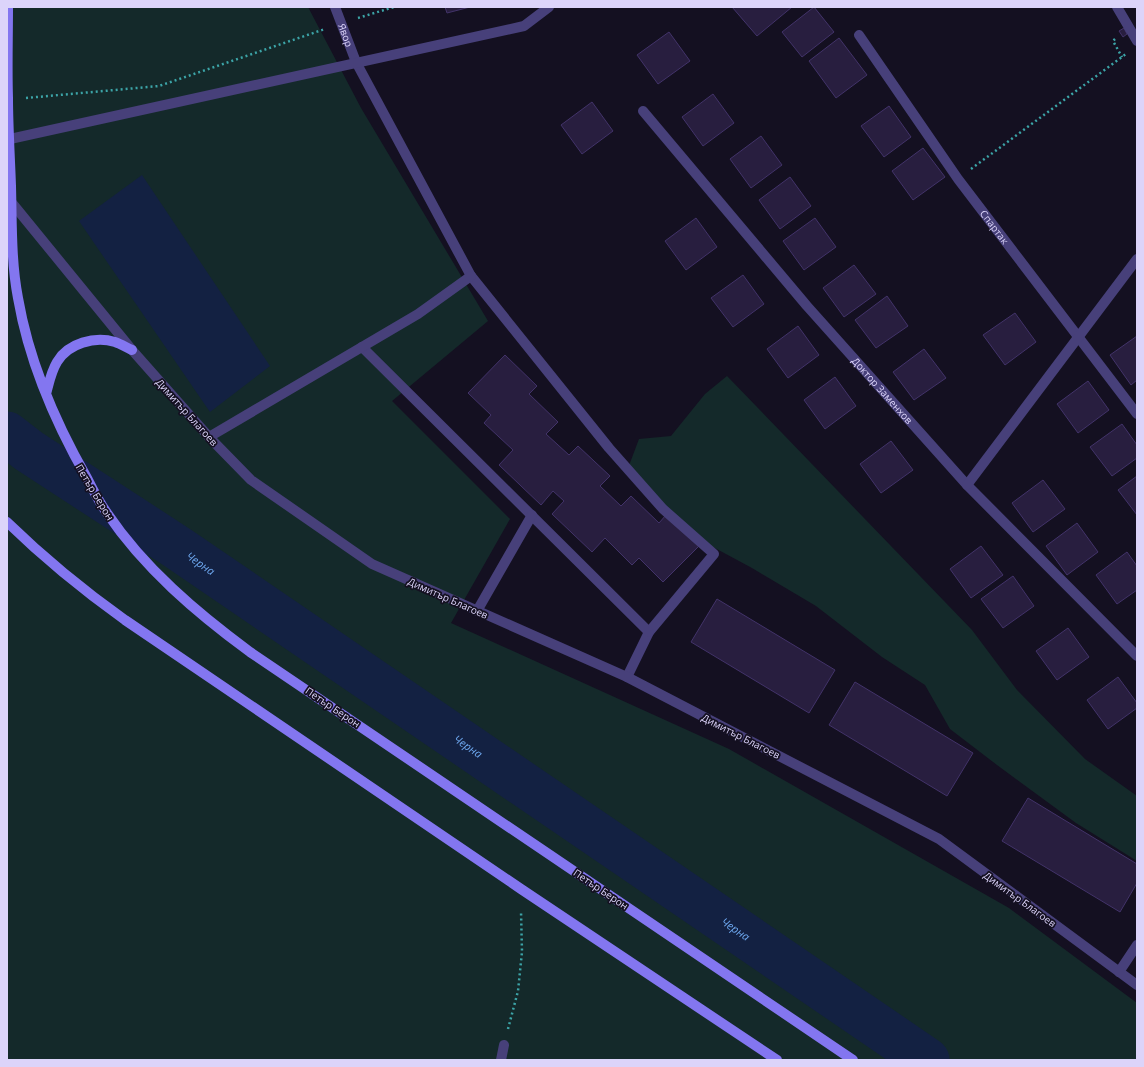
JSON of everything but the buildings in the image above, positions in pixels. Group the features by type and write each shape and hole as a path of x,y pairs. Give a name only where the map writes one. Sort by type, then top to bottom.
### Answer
{"main road":[{"path":"8,7 8,99 12,204"},
{"name":"Петър Берон","path":"12,204 13,254 18,298 28,345 46,394 69,446 106,513 151,567 186,601 250,652 853,1060"},
{"path":"46,394 52,372 58,360 68,350 78,344 91,340 115,342 132,350"},
{"path":"7,522 52,564 119,616 521,889 777,1060"}],"street":[{"name":"Явор","path":"335,7 356,62 471,276 609,448 663,509 714,554 649,632"},
{"path":"10,139 524,26 549,7"},
{"path":"1117,7 1137,41"},
{"name":"Спартак","path":"859,35 958,179 1137,414"},
{"name":"Доктор Заменхов","path":"643,111 807,306 968,485 1137,656"},
{"name":"Димитър Благоев","path":"12,204 132,350 209,437 251,480 372,564 627,676 939,839 1137,985"},
{"path":"968,485 1137,259"},
{"path":"209,437 418,314 471,276"},
{"path":"362,347 649,632 627,676"},
{"path":"477,611 532,515"},
{"path":"1119,972 1137,945"},
{"path":"500,1060 504,1045"}],"path":[{"path":"8,99 159,86 342,23 394,7"},
{"path":"958,179 1127,53"},
{"path":"504,1045 518,991 522,952 521,889"}],"green space":[{"path":"7,7 308,7 361,108 488,321 392,401 510,519 451,623 729,749 1009,908 1137,1003 1137,1060 7,1060"},
{"path":"727,376 972,630 1017,690 1085,759 1137,796 1137,861 1076,823 950,729 925,685 882,657 816,606 752,568 700,540 627,471 639,439 671,436 705,394"}],"water":[{"path":"142,175 270,366 210,412 79,221"}],"waterway":[{"name":"Черна","path":"7,434 29,451 178,548 927,1060"}]}
